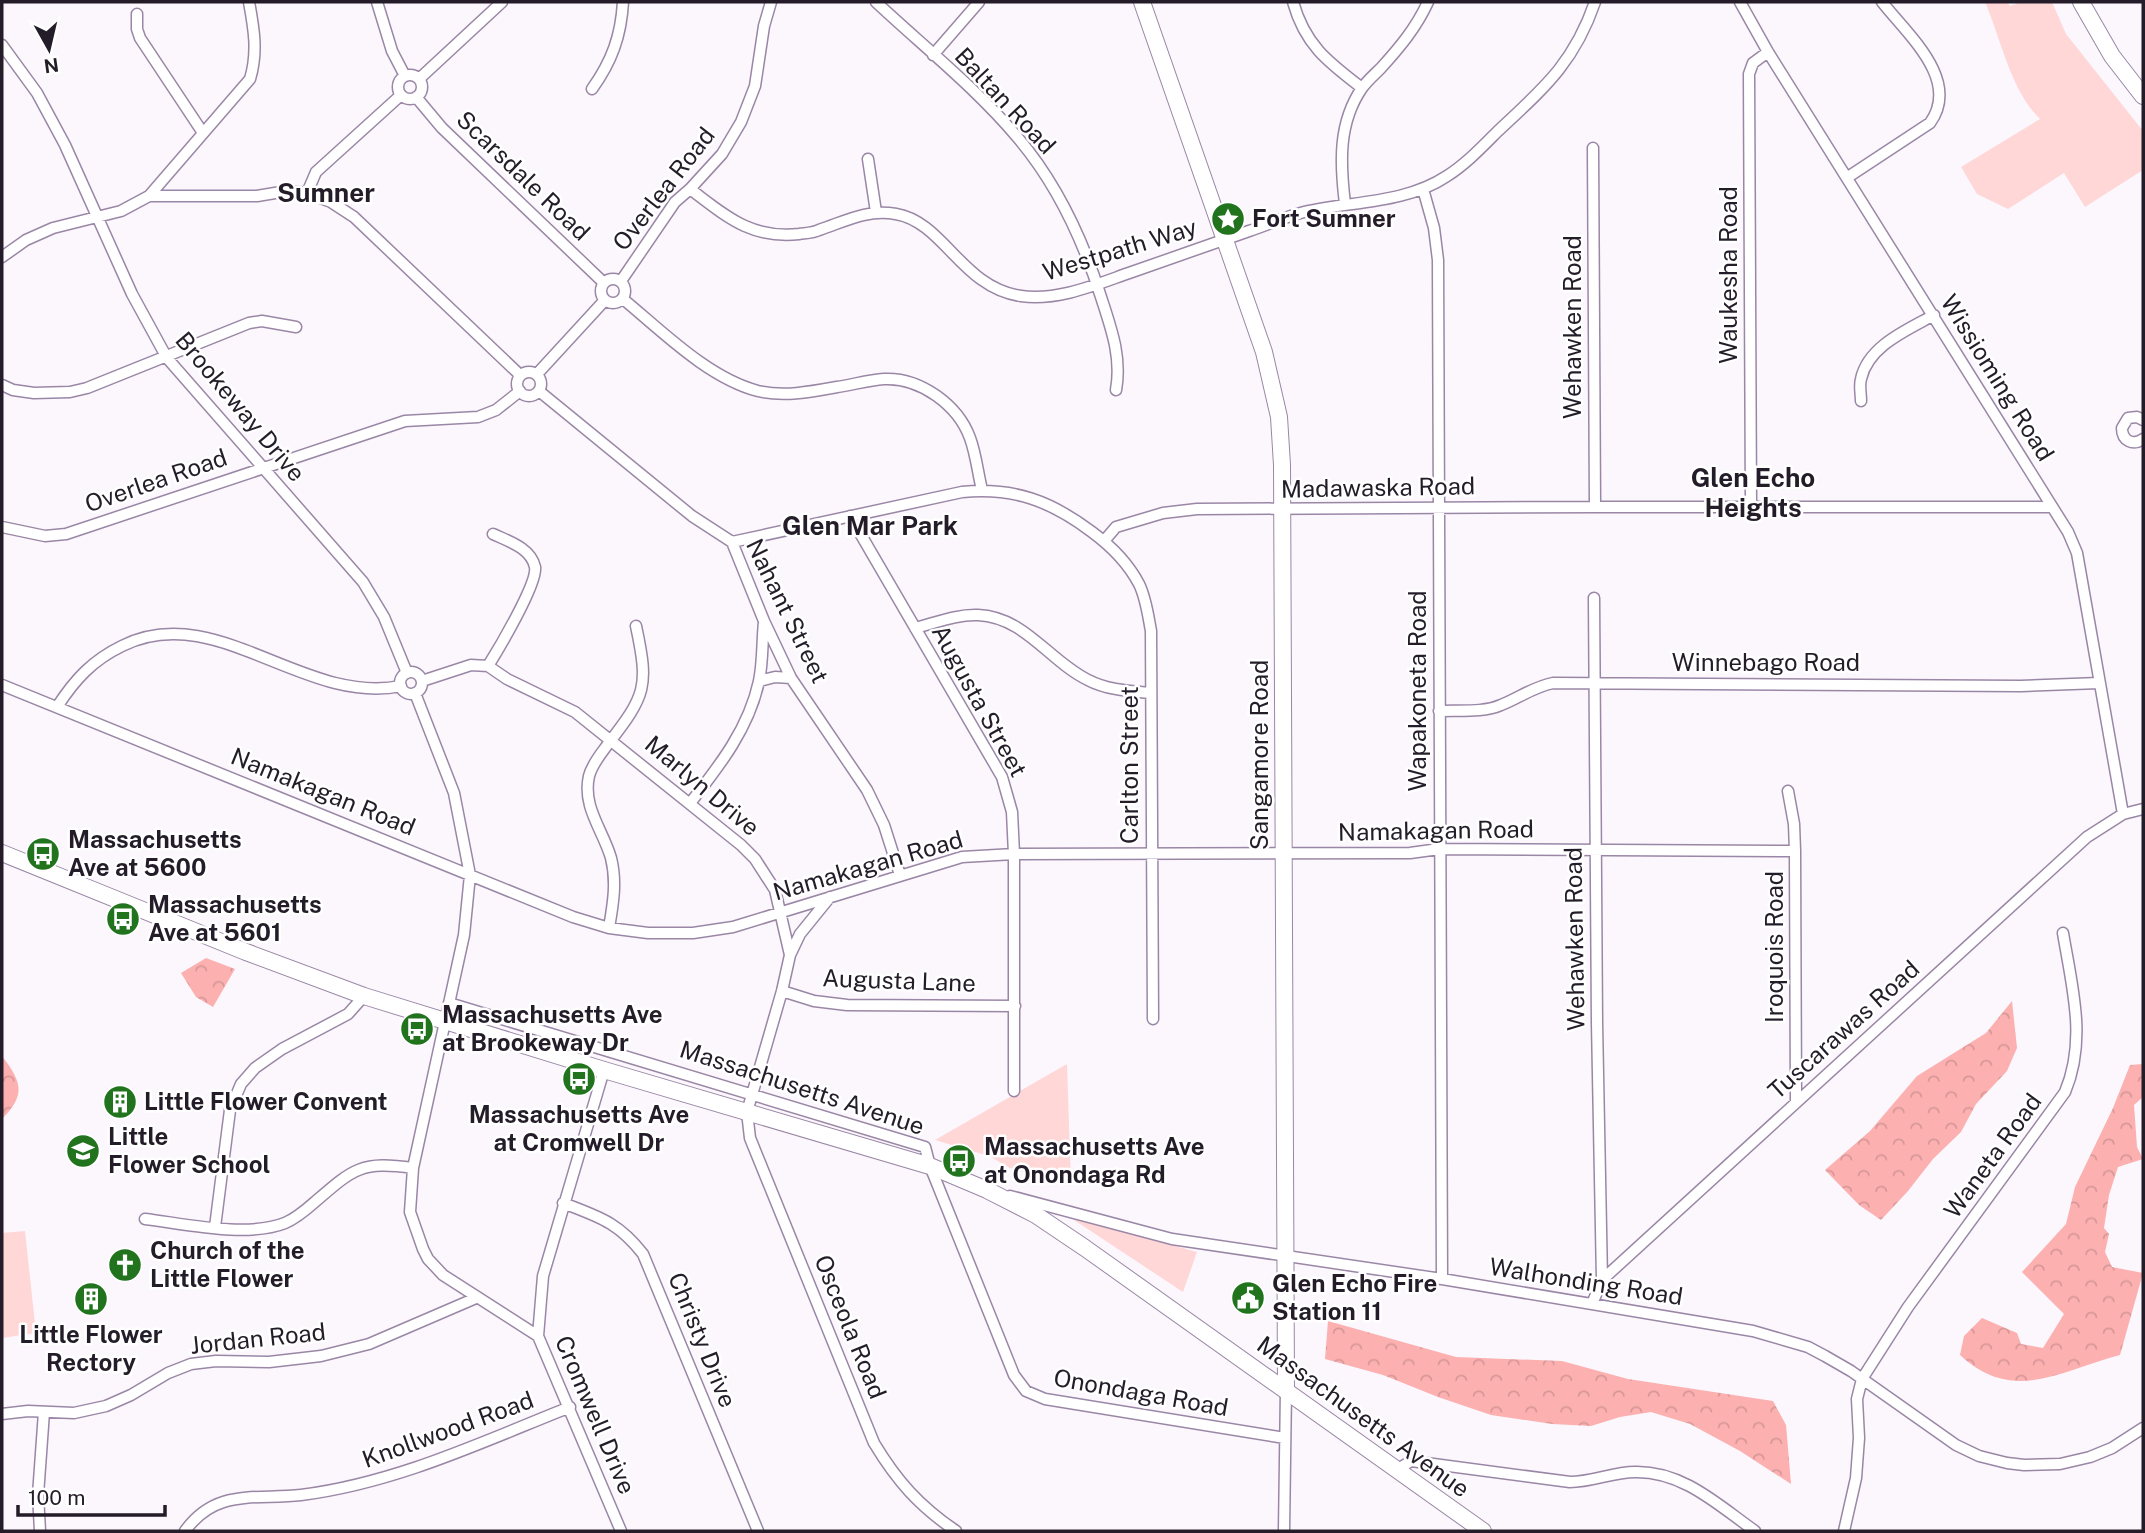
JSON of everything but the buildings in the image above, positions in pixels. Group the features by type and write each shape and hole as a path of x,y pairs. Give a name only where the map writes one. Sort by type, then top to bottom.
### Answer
{"main road":[{"name":"Sangamore Road","path":"1142,2 1264,352 1274,391 1282,465 1286,1389"},
{"path":"2081,2 2112,56 2143,96"},
{"name":"Massachusetts Avenue","path":"2,853 246,952 364,996 930,1166 987,1190 1045,1222 1286,1389 1483,1531"}],"street":[{"path":"2,257 26,240 53,228 121,211 149,196 250,79 256,60 256,38 249,2"},
{"path":"377,2 392,51 405,76"},
{"path":"419,79 502,2"},
{"path":"592,89 617,46 623,2"},
{"name":"Overlea Road","path":"621,281 675,202 722,154 741,122 755,86 764,26 771,2"},
{"name":"Baltan Road","path":"876,2 993,111 1019,139 1042,170 1081,241 1097,284 1116,344 1116,390"},
{"path":"933,55 979,2"},
{"path":"1293,2 1305,32 1315,48 1328,62 1362,88"},
{"path":"1345,204 1341,148 1346,124 1362,88 1404,43 1428,2"},
{"name":"Westpath Way","path":"690,189 734,222 761,233 780,236 816,232 856,215 876,212 899,214 919,222 972,274 997,289 1020,296 1049,298 1302,213 1423,190 1466,162 1545,87 1567,61 1583,34 1595,2"},
{"name":"Wissioming Road","path":"1740,2 1768,52 2068,532 2077,553 2123,814"},
{"path":"1848,177 1930,123 1936,115 1941,97 1939,82 1931,64 1882,2"},
{"path":"137,14 140,38 203,133"},
{"name":"Brookeway Drive","path":"2,45 37,93 65,145 132,294 167,358 363,582 384,617 407,673"},
{"name":"Waukesha Road","path":"1751,506 1749,74 1753,63 1768,52"},
{"path":"414,74 419,79 421,89 416,97 410,100 401,95 400,85 405,76 414,74"},
{"path":"307,193 316,172 401,95"},
{"name":"Scarsdale Road","path":"416,97 442,128 604,283"},
{"name":"Wehawken Road","path":"1593,148 1595,507"},
{"path":"868,159 876,212"},
{"name":"Wapakoneta Road","path":"1423,190 1434,228 1438,260 1442,1279"},
{"path":"149,196 257,196 287,191 307,193 331,202 354,217 520,375"},
{"path":"614,279 621,281 626,292 623,299 616,303 605,300 601,294 604,283 614,279"},
{"path":"623,299 712,371 760,391 796,394 885,379 908,382 928,390 957,415 970,438 982,490"},
{"path":"537,374 605,300"},
{"path":"1861,401 1861,379 1873,356 1892,338 1934,315"},
{"path":"2,385 13,390 34,393 70,392 167,358 249,323 262,321 296,327"},
{"path":"520,375 530,372 537,374"},
{"path":"520,375 517,385 520,391 529,396 539,391 541,384 537,374"},
{"name":"Overlea Road","path":"2,527 46,536 66,534 405,421 478,417 496,410 520,391"},
{"name":"Nahant Street","path":"539,391 692,516 732,542 791,678 867,790 884,825 900,875"},
{"path":"2143,420 2137,417 2128,418 2122,428 2123,436 2129,442 2143,441"},
{"path":"732,542 982,490 1013,493 1046,502 1072,516 1104,541"},
{"name":"Madawaska Road","path":"1104,541 1116,527 1163,513 1197,509 1751,506 2052,508"},
{"name":"Augusta Street","path":"850,516 1002,777 1012,812 1014,1091"},
{"path":"422,681 471,664 488,666 504,640 533,579 535,567 525,551 493,534"},
{"name":"Carlton Street","path":"1104,541 1126,564 1139,584 1146,602 1150,631 1153,1019"},
{"name":"Wehawken Road","path":"1594,598 1602,1280"},
{"path":"915,628 957,617 978,615 997,618 1021,629 1072,671 1089,681 1115,690 1151,693"},
{"path":"691,802 737,738 759,681 764,621"},
{"path":"609,928 615,894 614,872 587,797 593,765 632,714 642,689 643,655 636,626"},
{"path":"57,707 88,666 102,656 133,640 176,633 219,641 315,679 341,686 383,689 401,685"},
{"name":"Marlyn Drive","path":"488,666 507,679 575,712 612,739 691,802 755,859 775,890 790,955 747,1112"},
{"path":"407,673 418,674 422,681 422,687 415,693 405,692 401,685 401,679 407,673"},
{"path":"759,681 775,677 791,678"},
{"name":"Winnebago Road","path":"1439,711 1489,709 1538,686 1553,683 2021,686 2099,683"},
{"name":"Namakagan Road","path":"2,685 573,917 609,928 648,933 693,933 733,927 962,857 1014,854 1410,853 1439,849 1795,851"},
{"path":"415,693 454,793 470,875 464,936 413,1168 410,1213 428,1259 443,1275 538,1336"},
{"name":"Iroquois Road","path":"1788,791 1794,824 1795,851 1796,1103"},
{"name":"Tuscarawas Road","path":"1592,1304 1602,1280 2087,837 2123,814 2143,809"},
{"path":"790,955 800,934 831,897"},
{"name":"Waneta Road","path":"1862,1379 1908,1307 2065,1092 2076,1061 2078,1020 2063,933"},
{"name":"Augusta Lane","path":"782,991 814,1001 847,1005 1015,1006"},
{"path":"215,1227 230,1110 241,1084 255,1068 282,1049 348,1014 364,996"},
{"name":"Massachusetts Avenue","path":"449,1003 925,1147 930,1166"},
{"name":"Cromwell Drive","path":"604,1070 543,1276 538,1336 570,1407 619,1531"},
{"name":"Osceola Road","path":"747,1112 750,1138 874,1443 912,1497 956,1531"},
{"path":"145,1219 246,1231 264,1229 285,1223 302,1214 354,1170 384,1164 413,1168"},
{"name":"Onondaga Road","path":"930,1166 1014,1375 1026,1391 1045,1399 1285,1438"},
{"name":"Walhonding Road","path":"987,1190 1172,1239 1442,1279 1752,1331 1782,1339 1808,1347 1862,1379 1956,1445 1979,1456 2007,1463 2060,1464 2090,1457 2112,1448 2143,1427"},
{"name":"Christy Drive","path":"564,1203 610,1221 631,1239 643,1254 758,1531"},
{"name":"Jordan Road","path":"2,1414 27,1410 74,1413 106,1406 168,1373 191,1364 307,1358 369,1344 476,1298"},
{"path":"1844,1531 1856,1478 1859,1438 1857,1399 1862,1379"},
{"name":"Sangamore Road","path":"1284,1531 1286,1389"},
{"name":"Knollwood Road","path":"185,1531 193,1520 210,1507 229,1499 301,1495 372,1482 422,1467 570,1407"},
{"path":"40,1531 37,1495 44,1412"},
{"path":"1398,1469 1411,1461 1570,1482 1589,1482 1633,1472 1659,1474 1689,1484 1755,1531"}],"shaded area":[{"path":"1985,2 2007,2 2010,6 2021,2 2052,2 2066,34 2143,131 2143,170 2085,207 2064,173 2008,209 1977,194 1961,167 2040,119 2021,94"},
{"path":"1067,1064 1071,1186 1010,1168 989,1156 935,1140"},
{"path":"1068,1216 1197,1252 1183,1292"},
{"path":"25,1231 36,1333 2,1338 2,1233"}],"green space":[{"path":"206,958 235,969 213,1007 196,997 181,973"},
{"path":"2012,1001 2017,1048 2007,1071 1976,1104 1961,1132 1933,1159 1881,1220 1859,1205 1825,1170 1870,1131 1917,1076 1986,1033"},
{"path":"2,1056 14,1073 18,1095 2,1119"},
{"path":"2143,1064 2143,1097 2134,1105 2137,1147 2143,1159 2118,1167 2109,1195 2104,1228 2109,1234 2105,1252 2112,1267 2143,1273 2120,1355 2038,1379 2019,1381 1999,1378 1980,1370 1960,1355 1964,1336 1982,1318 2017,1333 2021,1344 2043,1348 2064,1314 2022,1272 2066,1224 2075,1187 2113,1108 2130,1065"},
{"path":"1328,1321 1456,1357 1562,1361 1628,1379 1773,1401 1786,1425 1791,1484 1740,1451 1690,1424 1651,1412 1620,1417 1591,1426 1552,1424 1491,1415 1383,1375 1325,1359"}],"place":[{"name":"Fort Sumner","path":"1228,219"},
{"name":"Massachusetts Ave at 5600","path":"43,854"},
{"name":"Massachusetts Ave at 5601","path":"123,919"},
{"name":"Massachusetts Ave at Brookeway Dr","path":"417,1029"},
{"name":"Massachusetts Ave at Cromwell Dr","path":"579,1079"},
{"name":"Little Flower Convent","path":"120,1102"},
{"name":"Little Flower School","path":"83,1151"},
{"name":"Massachusetts Ave at Onondaga Rd","path":"959,1161"},
{"name":"Church of the Little Flower","path":"125,1265"},
{"name":"Glen Echo Fire Station 11","path":"1248,1298"},
{"name":"Little Flower Rectory","path":"91,1299"}],"district":[{"name":"Sumner","path":"326,193"},
{"name":"Glen Echo Heights","path":"1753,493"},
{"name":"Glen Mar Park","path":"870,526"}]}
